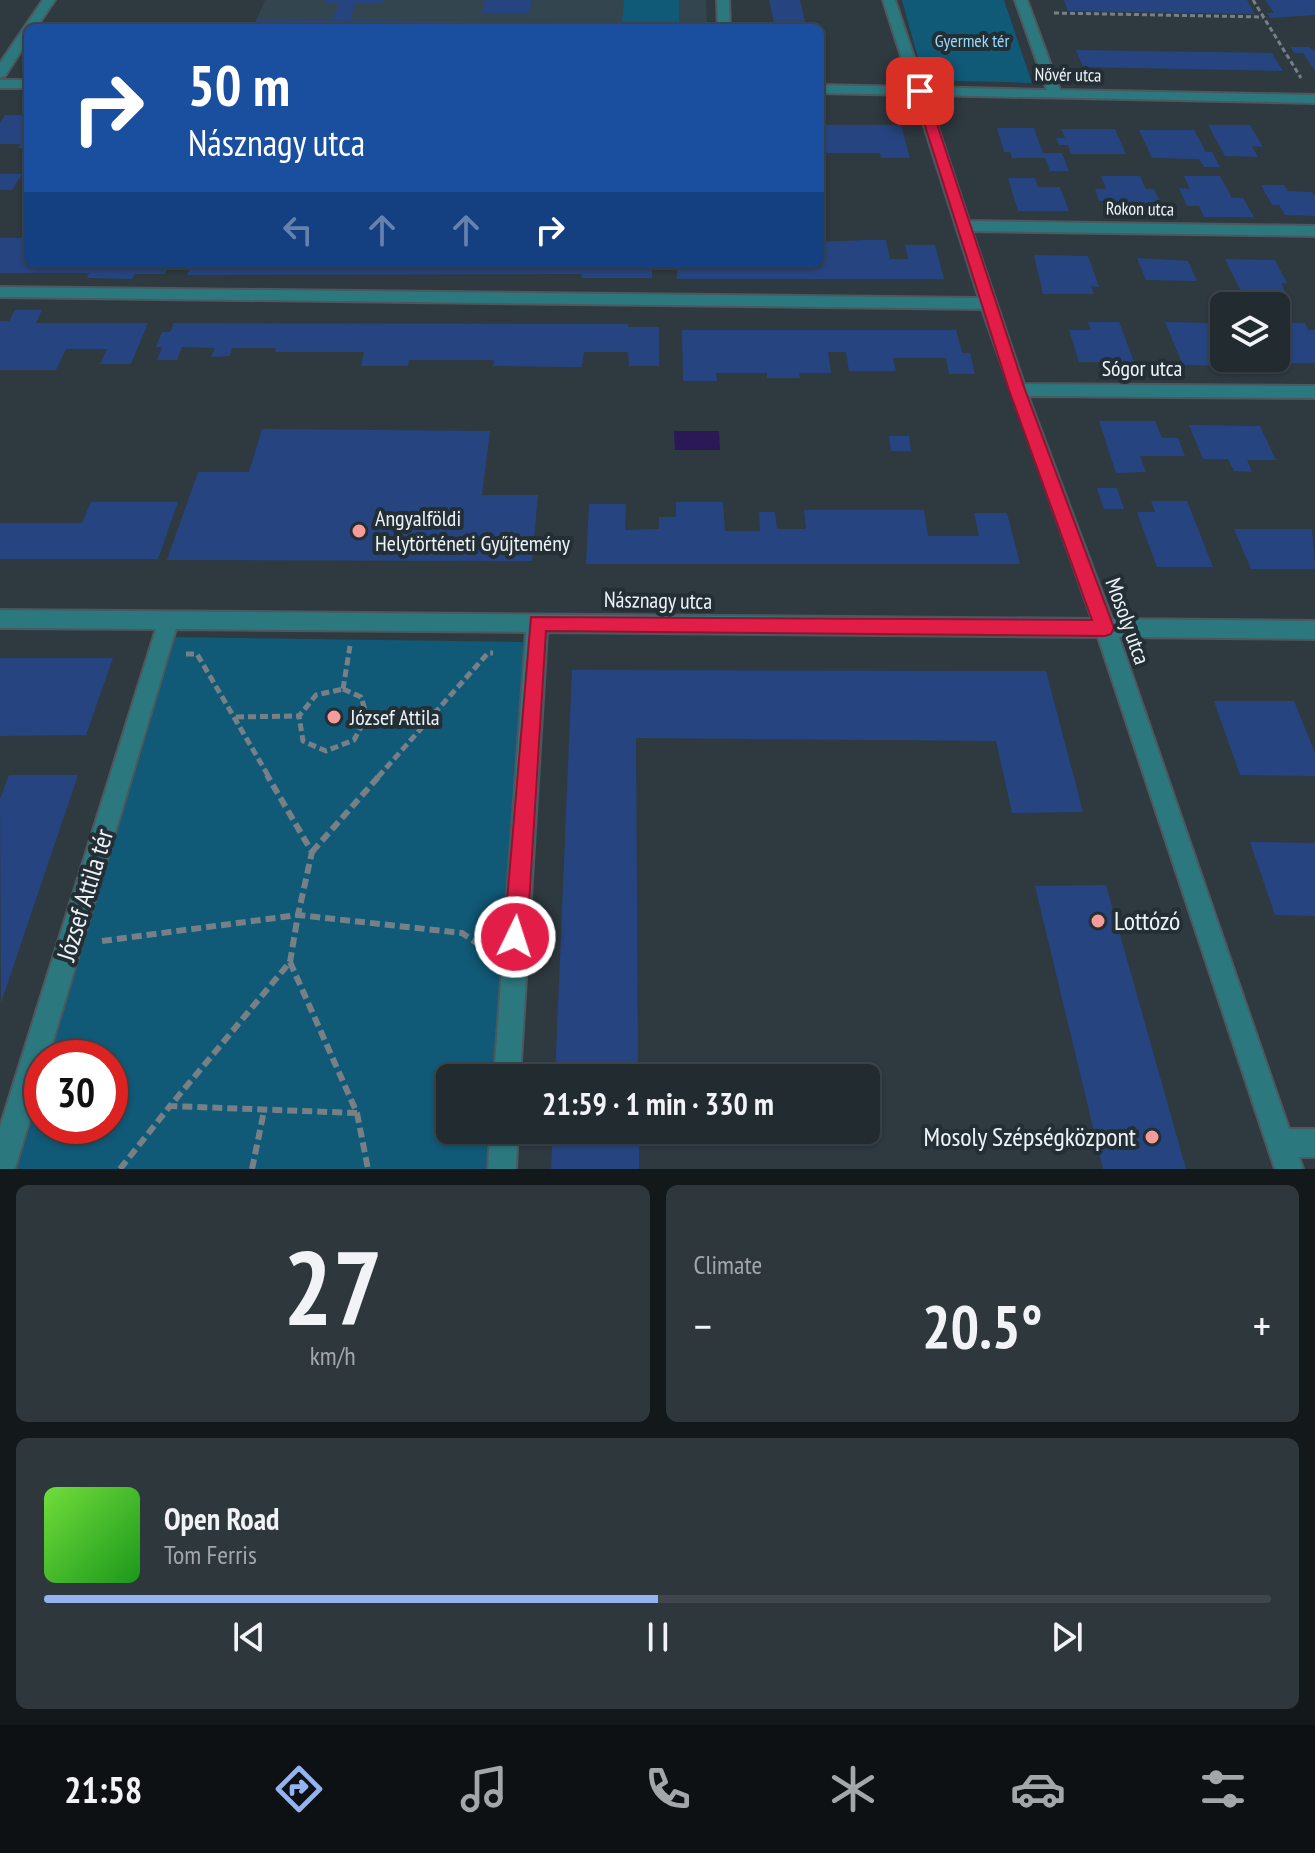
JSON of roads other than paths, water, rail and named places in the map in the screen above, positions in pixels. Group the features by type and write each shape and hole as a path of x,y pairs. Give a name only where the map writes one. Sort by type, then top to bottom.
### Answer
{"street":[{"path":"33,24 49,0"},
{"path":"723,0 724,24"},
{"name":"Mosoly utca","path":"889,0 1017,390 1105,628 1285,1156"},
{"path":"1021,0 1055,93"},
{"path":"0,73 24,37"},
{"path":"0,84 24,84"},
{"name":"Nővér utca","path":"824,89 1314,99"},
{"name":"Rokon utca","path":"964,226 1315,231"},
{"path":"0,292 989,304"},
{"name":"Sógor utca","path":"1017,390 1315,392"},
{"name":"Násznagy utca","path":"0,619 1315,630"},
{"name":"József Attila tér","path":"1,1169 169,620"},
{"path":"508,1064 537,623"},
{"path":"1285,1156 1315,1143"},
{"path":"502,1169 503,1144"}],"place":[{"name":"Angyalföldi Helytörténeti Gyűjtemény","path":"359,531"},
{"name":"József Attila","path":"334,717"},
{"name":"Lottózó","path":"1098,921"},
{"name":"Mosoly Szépségközpont","path":"1152,1137"}],"park label":[{"name":"Gyermek tér","path":"972,41"}]}
